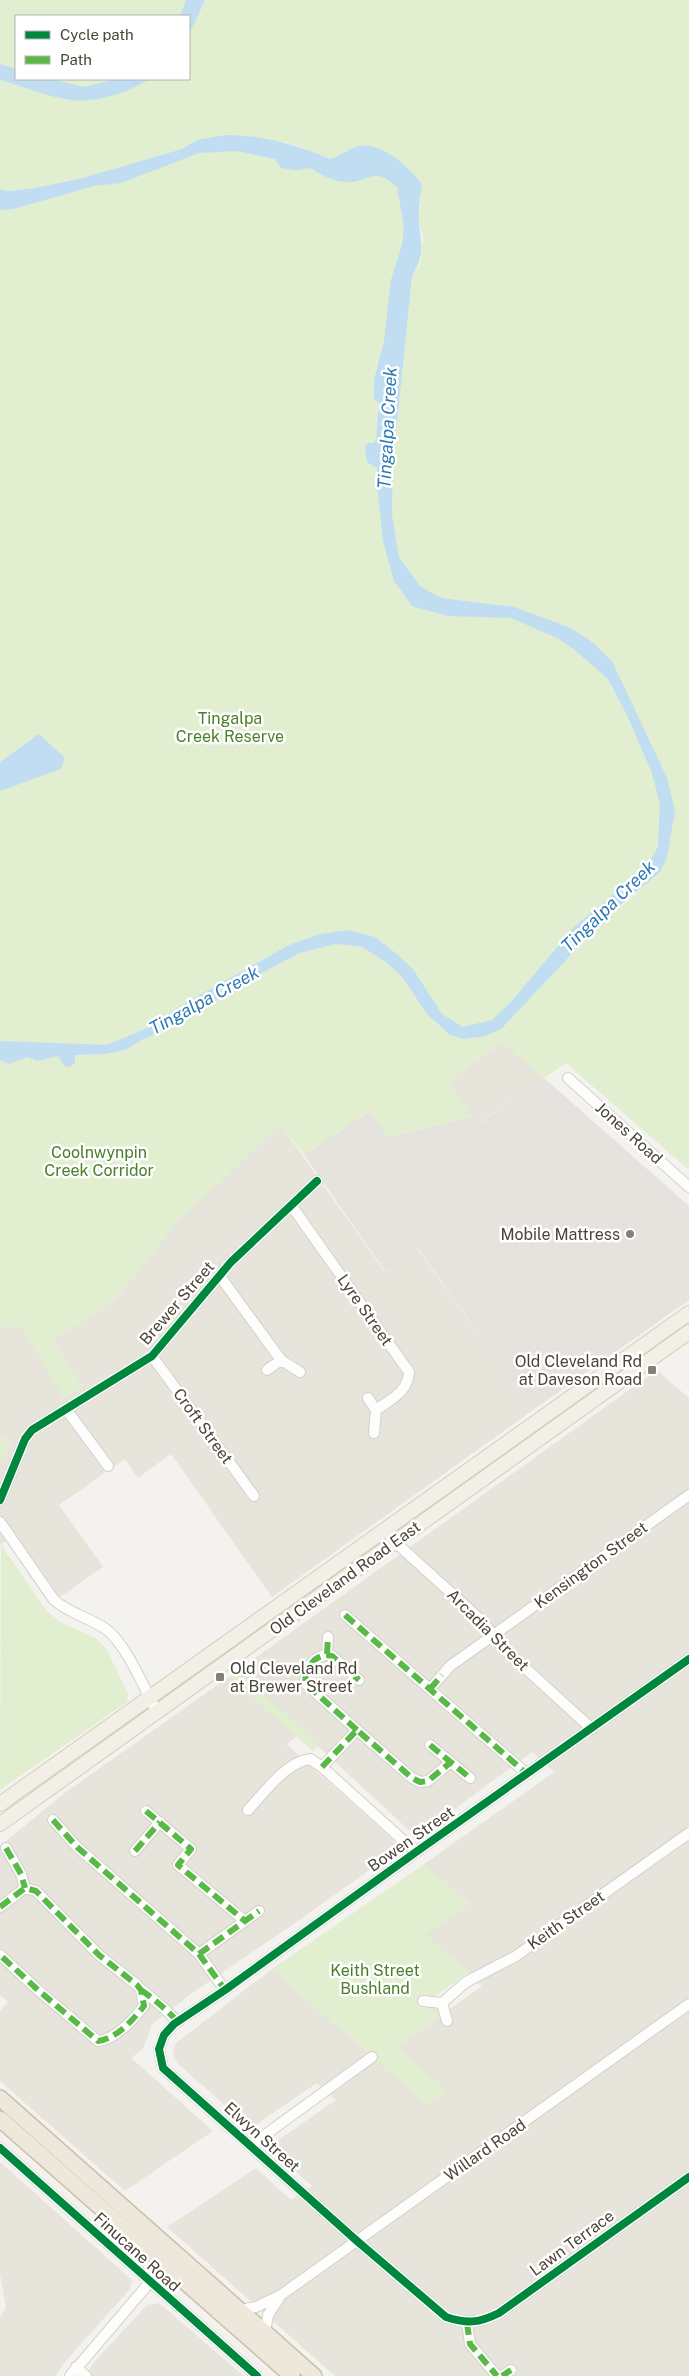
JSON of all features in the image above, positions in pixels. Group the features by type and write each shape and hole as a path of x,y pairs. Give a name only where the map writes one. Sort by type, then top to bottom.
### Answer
{"highway":[{"name":"Finucane Road","path":"0,2098 314,2376"},
{"name":"Finucane Road","path":"0,2119 292,2376"}],"main road":[{"name":"Old Cleveland Road East","path":"0,1804 689,1313"},
{"name":"Old Cleveland Road East","path":"0,1824 689,1332"}],"street":[{"name":"Jones Road","path":"568,1078 689,1188"},
{"name":"Brewer Street","path":"0,1500 25,1439 32,1430 152,1356 231,1262 317,1181"},
{"name":"Lyre Street","path":"291,1205 409,1372 409,1380 402,1392 376,1410"},
{"path":"219,1275 281,1360 300,1372"},
{"name":"Croft Street","path":"152,1356 254,1496"},
{"path":"267,1370 281,1360"},
{"path":"368,1398 376,1410 374,1433"},
{"path":"66,1409 108,1466"},
{"name":"Kensington Street","path":"430,1689 460,1659 689,1494"},
{"path":"0,1522 54,1600 65,1610 107,1630 120,1644 157,1712"},
{"name":"Arcadia Street","path":"386,1530 395,1542 484,1622 501,1646 592,1729"},
{"path":"345,1615 527,1774"},
{"path":"327,1654 328,1637"},
{"path":"359,1680 332,1656 327,1654 321,1656 306,1668 304,1678 306,1684 412,1778 420,1782 428,1781 451,1762"},
{"name":"Bowen Street","path":"159,2049 164,2035 176,2023 226,1990 416,1852 689,1659"},
{"path":"322,1767 357,1730"},
{"path":"430,1744 470,1778"},
{"path":"248,1810 288,1769 304,1760 310,1759 322,1767 416,1852"},
{"path":"146,1811 191,1849 178,1865 244,1921"},
{"path":"53,1820 77,1847 199,1954 226,1990"},
{"path":"135,1851 160,1822"},
{"name":"Keith Street","path":"442,2003 466,1982 516,1956 689,1833"},
{"path":"6,1848 21,1874 25,1888"},
{"path":"0,1906 25,1888"},
{"path":"25,1888 36,1892 99,1955 148,1997 160,2004 176,2023"},
{"path":"199,1954 259,1911"},
{"path":"0,1955 98,2041 108,2040 148,2004 156,2006 176,2023"},
{"path":"141,1990 144,2006"},
{"path":"423,2001 442,2003 447,2022"},
{"name":"Willard Road","path":"265,2332 268,2315 281,2296 689,2004"},
{"name":"Elwyn Street","path":"159,2049 163,2068 357,2241 446,2317 467,2323"},
{"path":"250,2145 372,2056"},
{"name":"Finucane Road","path":"0,2148 257,2376"},
{"name":"Lawn Terrace","path":"467,2323 483,2321 499,2313 689,2177"},
{"path":"86,2376 73,2372 150,2282"},
{"name":"Willard Road","path":"240,2310 256,2307 268,2299 281,2296"},
{"path":"467,2323 470,2344 497,2376"},
{"path":"502,2376 511,2370"}],"shaded area":[{"path":"501,1040 544,1078 478,1124 447,1082 491,1050"},
{"path":"544,1078 689,1206 689,1300 533,1410 419,1249 386,1272 304,1155 370,1111 388,1137 473,1117 479,1124"},
{"path":"280,1124 385,1272 418,1249 533,1410 272,1597 171,1454 138,1478 125,1459 59,1505 103,1567 60,1597 15,1534 0,1545 0,1457 3,1458 11,1442 0,1434 0,1326 21,1327 63,1394 85,1385 80,1384 54,1343 56,1338 114,1301 174,1225"},
{"path":"657,1370 689,1398 689,2376 335,2376 167,2227 256,2168 291,2200 312,2186 268,2147 336,2100 317,2083 251,2128 177,2063 173,2053 175,2044 272,1969 427,2104 446,2091 397,2047 482,1986 425,1935 469,1903 423,1865 554,1772 532,1752 419,1835 413,1834 237,1671"},
{"path":"230,1676 297,1736 286,1744 392,1839 397,1846 396,1851 191,1994 152,2024 143,2049 131,2058 213,2131 125,2191 0,2081 0,2011 8,2002 0,1995 0,1846 66,1792"},
{"path":"0,2162 132,2280 130,2289 63,2364 56,2376 0,2376 0,2317 6,2308 0,2274"},
{"path":"159,2303 244,2376 86,2376 93,2363 147,2305"}],"green space":[{"path":"0,0 193,0 187,15 15,15 15,75 0,71"},
{"name":"Coolnwynpin Creek Corridor","path":"205,0 689,0 689,1170 566,1063 544,1078 501,1040 491,1050 448,1081 473,1117 388,1137 370,1111 304,1155 280,1124 174,1225 114,1301 56,1338 54,1343 80,1384 86,1385 61,1400 62,1394 21,1327 0,1326 0,1060 9,1064 27,1057 37,1061 58,1056 64,1066 75,1055 105,1054 125,1050 142,1040 184,1022 229,990 300,953 336,944 362,947 387,963 402,977 427,1014 450,1035 513,1016 568,958 588,932 638,893 675,811 612,661 591,641 572,629 514,607 441,598 420,586 399,557 392,514 393,464 412,276 421,261 423,238 419,220 422,184 415,177 401,165 358,146 330,159 286,142 198,140 182,149 82,178 35,188 9,191 0,189 0,80 70,100 86,100 116,94 147,80 190,80 190,33"},
{"path":"36,80 125,80 82,91"},
{"name":"Tingalpa Creek Reserve","path":"204,145 394,175 411,232 386,388 392,553 424,599 512,611 536,623 614,677 663,786 659,859 494,1026 464,1033 440,1019 403,968 368,942 338,938 299,947 112,1049 0,1052 0,195 55,191"},
{"path":"0,1434 11,1442 4,1458 0,1457"},
{"path":"1,1545 46,1610 60,1622 97,1639 107,1650 128,1694 127,1702 0,1790"},
{"path":"237,1671 319,1745 313,1751 230,1676"},
{"name":"Keith Street Bushland","path":"423,1865 469,1903 425,1935 469,1972 434,1997 448,2010 397,2047 446,2091 427,2104 272,1969"}],"water":[{"path":"186,0 205,0 190,33 190,15 180,15"},
{"path":"0,64 15,69 15,80 55,80 85,87 112,80 147,80 122,93 80,101 62,99 0,80"},
{"name":"Tingalpa Creek","path":"226,135 254,137 280,142 330,159 359,146 377,148 402,163 422,184 419,206 421,253 420,260 412,276 393,464 392,514 399,557 420,586 441,598 514,607 555,622 572,629 591,641 612,661 667,778 675,811 667,857 660,872 588,932 568,958 501,1029 486,1036 464,1039 450,1035 427,1014 402,977 387,963 362,947 336,944 300,953 229,990 184,1022 142,1040 125,1050 105,1054 75,1055 75,1062 70,1067 64,1066 58,1056 37,1061 27,1057 9,1064 0,1060 0,1041 107,1045 159,1023 175,1009 289,945 321,934 348,930 375,937 393,951 413,969 442,1014 463,1027 492,1020 510,1003 575,926 630,881 651,859 658,847 660,804 652,773 626,713 608,679 559,639 511,618 448,616 412,606 394,581 383,541 377,468 367,462 365,447 368,443 374,443 376,440 379,403 374,399 374,380 384,341 391,280 402,245 404,227 397,187 383,177 378,176 351,182 335,180 311,168 296,170 281,168 275,159 236,151 199,153 121,183 94,186 13,209 0,210 0,189 9,191 35,188 82,178 182,149 197,140"},
{"path":"39,734 65,758 61,769 0,791 0,762"}],"marked path":[{"path":"345,1615 527,1774"},
{"path":"327,1654 328,1637"},
{"path":"357,1730 306,1684 305,1679 312,1663 321,1656 326,1655 332,1656 359,1680"},
{"path":"430,1689 442,1675"},
{"path":"322,1767 357,1730 412,1778 420,1782 428,1781 451,1762"},
{"path":"430,1745 470,1778"},
{"path":"146,1811 191,1849 178,1865 245,1921"},
{"path":"53,1820 77,1847 199,1954 225,1990"},
{"path":"135,1851 160,1822"},
{"path":"6,1848 21,1874 25,1888"},
{"path":"0,1907 25,1888 36,1891 99,1955 137,1985 141,1990 144,2006 118,2033 98,2041 0,1955"},
{"path":"199,1954 259,1911"},
{"path":"141,1990 178,2022"},
{"path":"467,2323 470,2344 497,2376"},
{"path":"502,2376 511,2370"}],"cycle path":[{"path":"0,1500 25,1439 32,1430 152,1356 231,1262 317,1181"},
{"path":"689,1659 225,1990 174,2024 164,2035 159,2049 163,2068 357,2241 446,2317 453,2319 479,2321 499,2313 689,2177"},
{"path":"0,2148 257,2376"}],"place":[{"name":"Mobile Mattress","path":"630,1234"},
{"name":"Old Cleveland Rd at Daveson Road","path":"652,1370"},
{"name":"Old Cleveland Rd at Brewer Street","path":"220,1677"}]}
